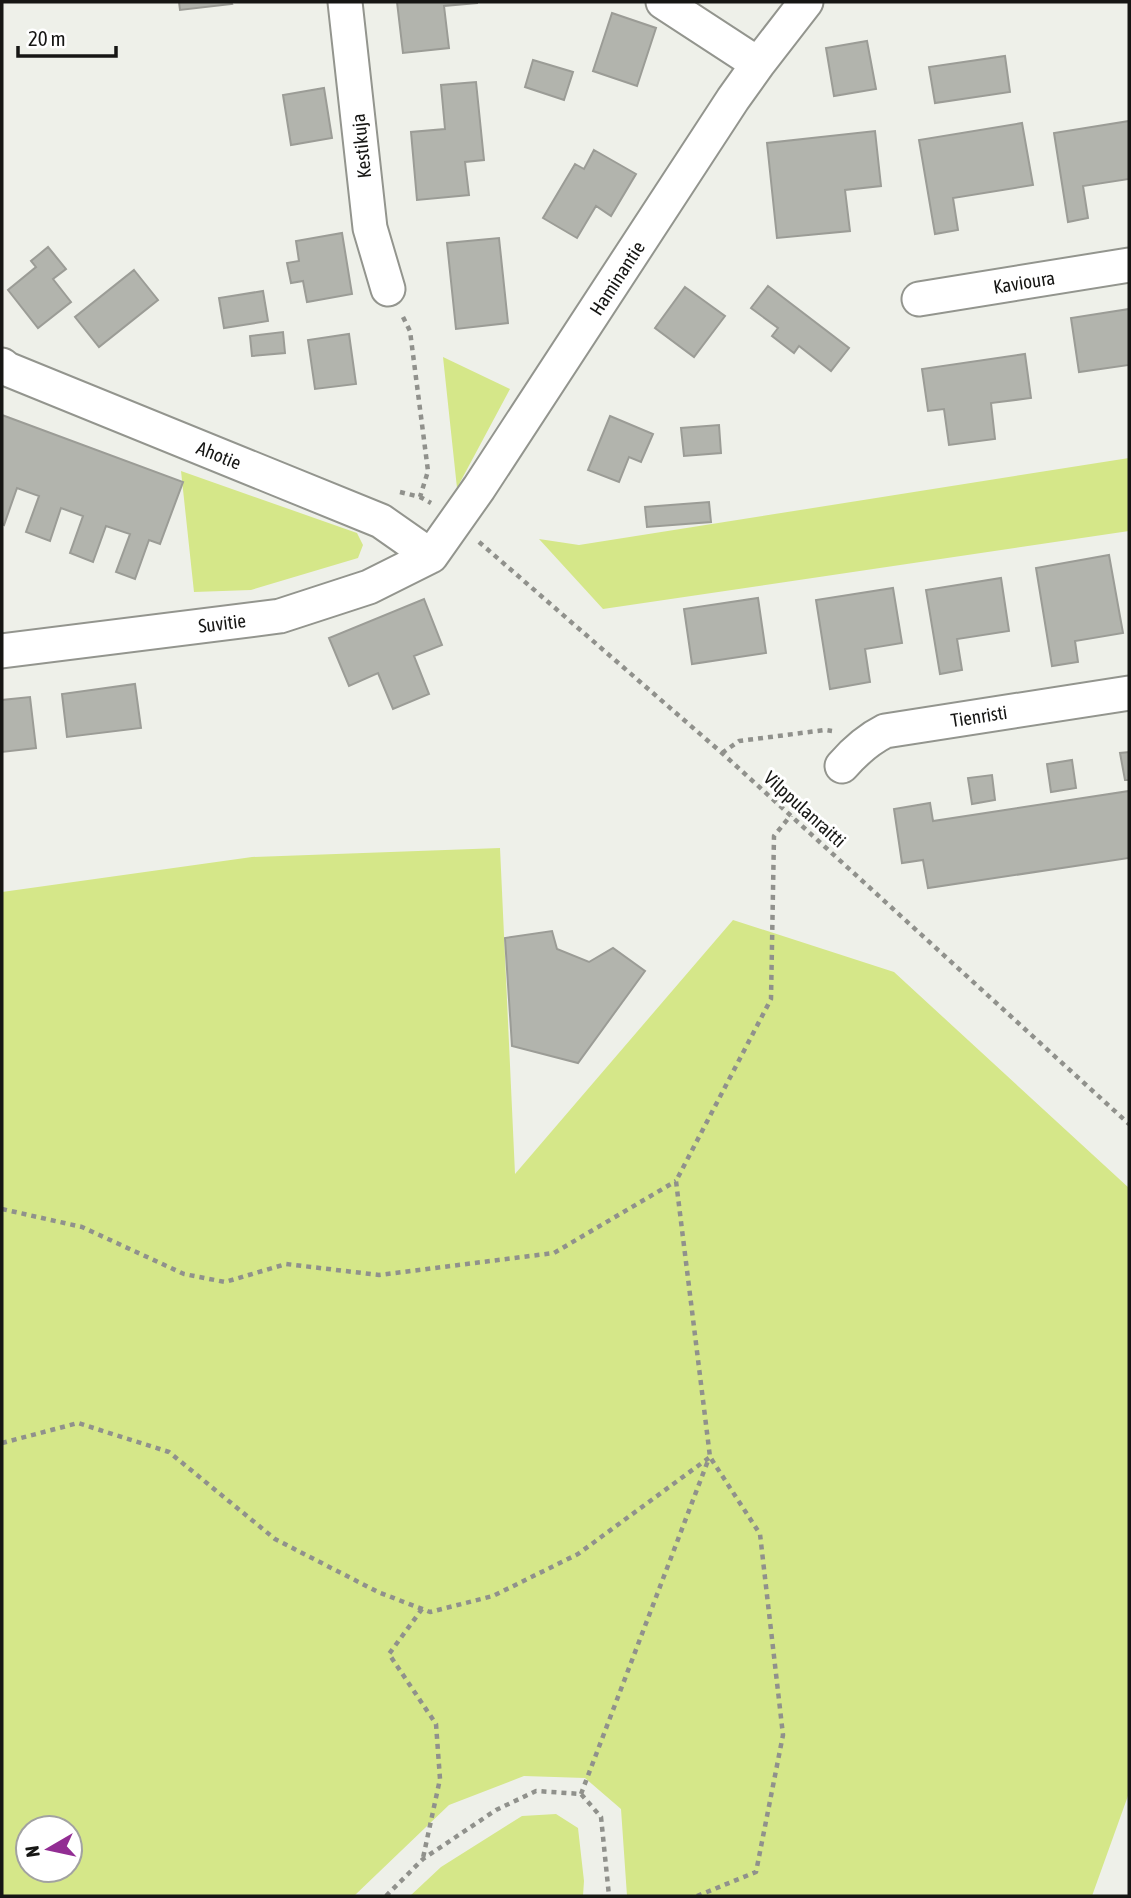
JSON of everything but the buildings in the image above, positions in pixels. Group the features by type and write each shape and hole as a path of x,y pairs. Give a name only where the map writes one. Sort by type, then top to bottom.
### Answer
{"street":[{"name":"Kestikuja","path":"345,2 370,228 388,289"},
{"path":"663,2 758,64"},
{"name":"Haminantie","path":"430,556 758,64 806,2"},
{"name":"Kavioura","path":"919,299 1129,265"},
{"name":"Ahotie","path":"2,365 381,521 430,556"},
{"name":"Suvitie","path":"2,651 280,616 369,587 430,556"},
{"name":"Tienristi","path":"842,766 871,738 885,731 1129,693"}],"path":[{"path":"388,289 410,331 428,471 420,497"},
{"name":"Vilppulanraitti","path":"456,520 722,753 1129,1124"},
{"path":"722,753 739,741 825,730 871,738"},
{"path":"2,1209 82,1227 184,1274 225,1282 285,1264 379,1275 554,1253 676,1181 771,999 774,836 791,815"},
{"path":"676,1181 710,1457 760,1534 783,1735 756,1872 697,1896"},
{"path":"2,1443 78,1423 169,1452 275,1539 377,1592 430,1612 493,1596 578,1554 710,1457"},
{"path":"581,1794 710,1457"},
{"path":"422,1609 388,1654 436,1724 440,1779 423,1859"},
{"path":"386,1896 423,1859 496,1810 536,1791 581,1794 601,1816 609,1896"}],"green space":[{"path":"443,357 510,389 457,488"},
{"path":"1129,458 1129,531 603,609 539,539 579,545"},
{"path":"181,471 357,533 363,545 358,558 251,590 194,592"},
{"path":"500,848 515,1174 733,920 894,972 1129,1188 1129,1793 1092,1896 627,1896 621,1809 585,1778 524,1776 449,1805 354,1896 2,1896 2,892 252,857"},
{"path":"556,1814 578,1828 583,1896 410,1896 441,1867 522,1816"}]}
